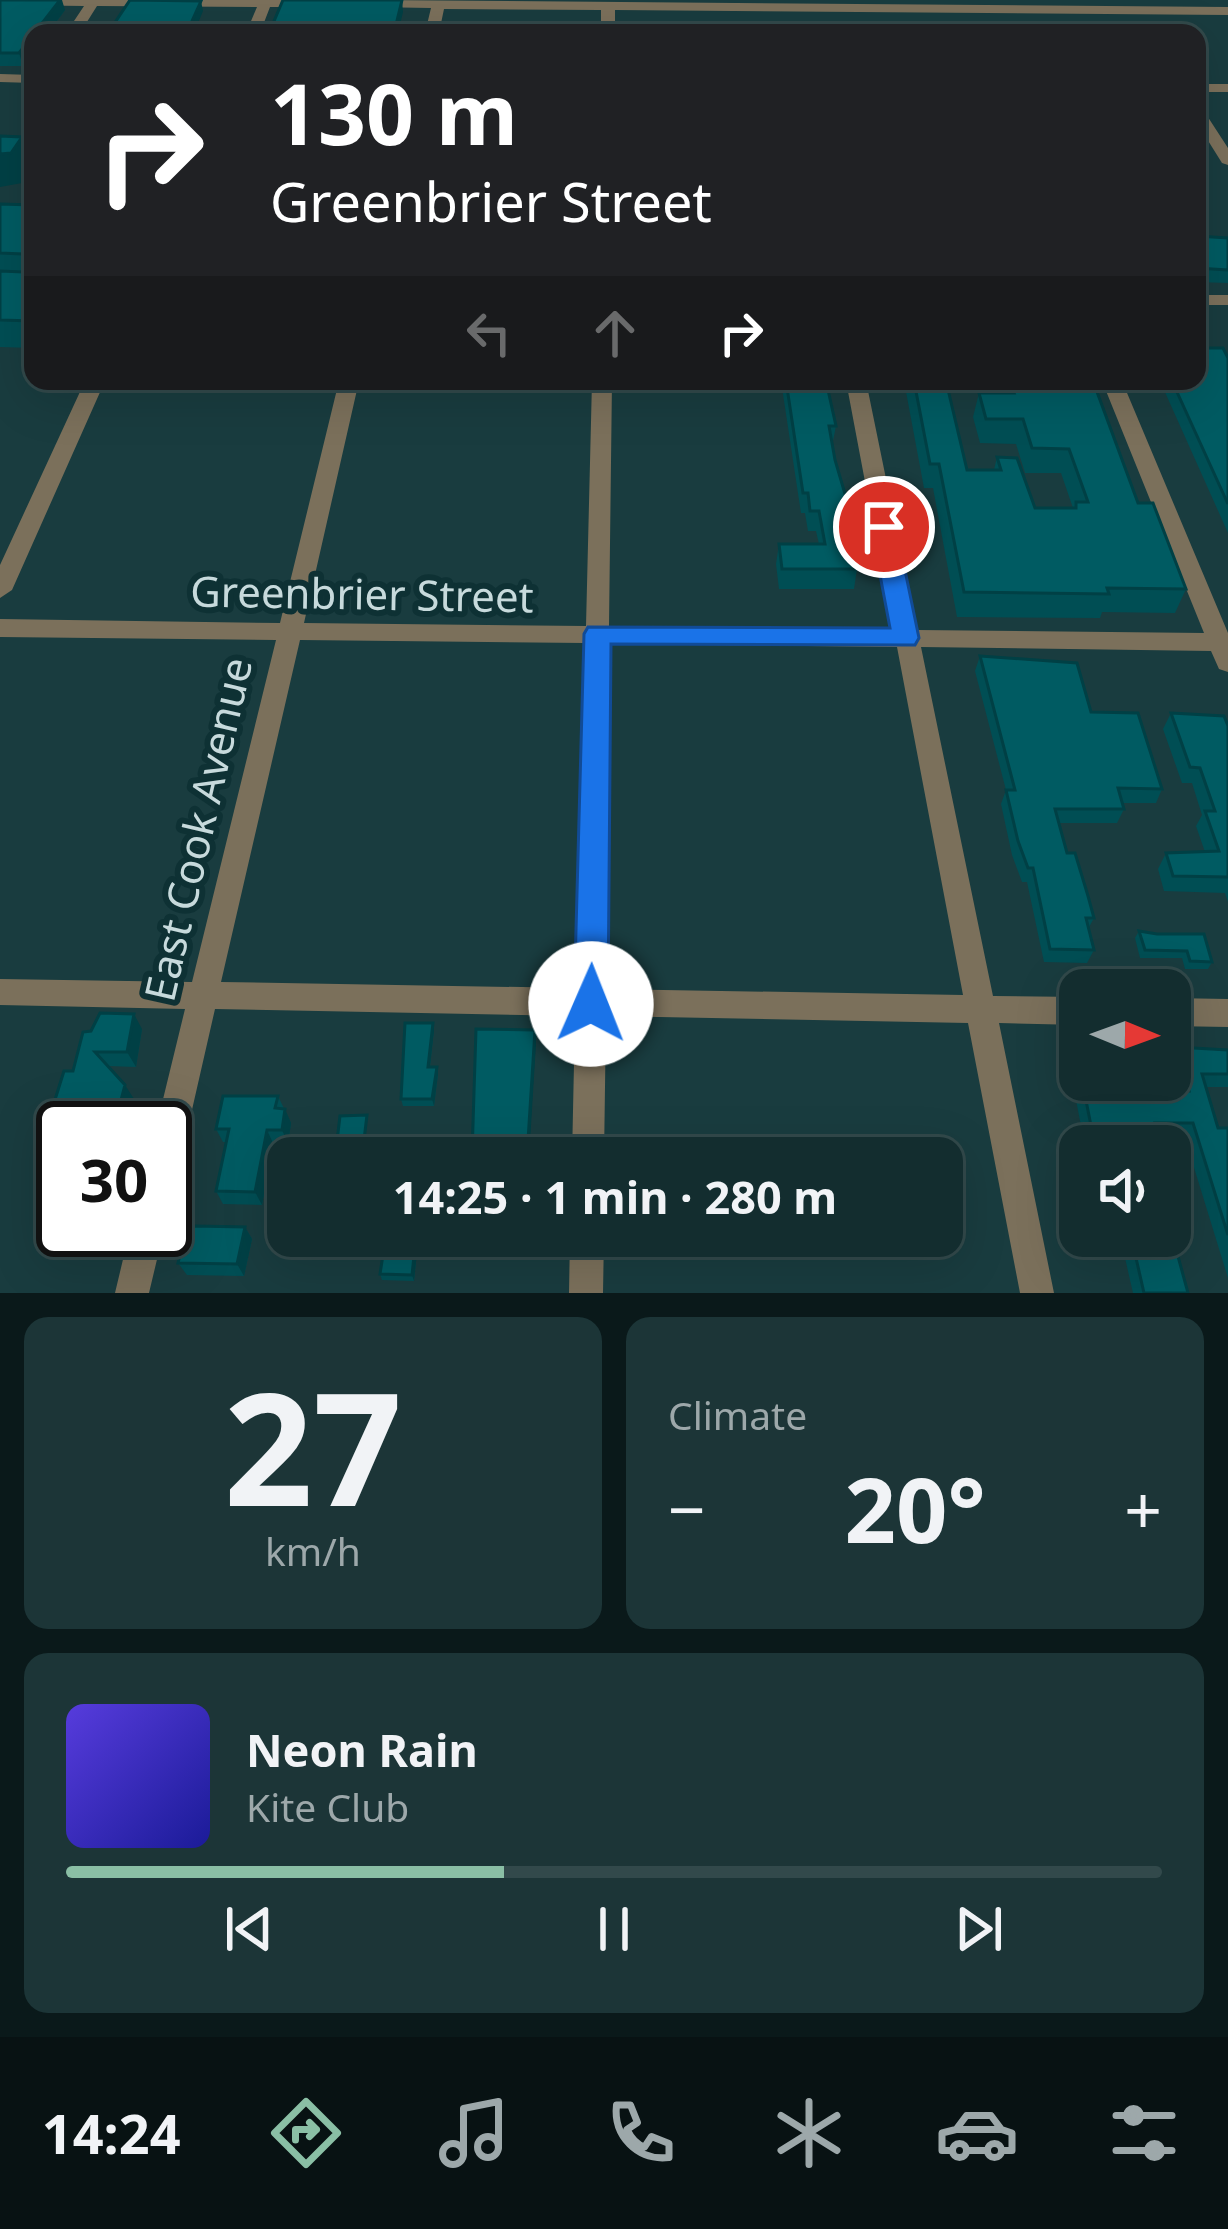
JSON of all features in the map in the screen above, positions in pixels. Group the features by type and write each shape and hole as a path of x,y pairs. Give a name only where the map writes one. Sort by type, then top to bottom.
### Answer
{"street":[{"path":"0,1 318,3"},
{"path":"361,4 1129,5 1228,11"},
{"path":"1206,125 1228,160"},
{"path":"0,590 91,390"},
{"name":"East Cook Avenue","path":"179,1101 347,390"},
{"path":"588,1137 602,390"},
{"path":"858,390 1037,1293"},
{"path":"1116,390 1225,649"},
{"name":"Greenbrier Street","path":"0,628 905,638 1225,649"},
{"path":"0,992 1059,1011"},
{"path":"1191,1012 1228,1013"},
{"path":"132,1293 141,1257"},
{"path":"586,1293 587,1257"}],"building":[{"path":"0,0 60,0 41,24 24,24 24,47 19,53 0,53"},
{"path":"130,0 201,1 191,24 114,24"},
{"path":"283,0 402,0 396,24 273,24"},
{"path":"0,136 22,137 11,153 0,154"},
{"path":"0,204 24,205 24,255 0,253"},
{"path":"1206,237 1228,238 1228,270 1206,269"},
{"path":"0,271 23,272 24,321 0,320"},
{"path":"1206,348 1223,348 1228,358 1228,504 1176,390 1206,390"},
{"path":"787,390 828,390 836,426 829,426 835,460 850,511 841,511 846,544 853,544 857,569 782,569 779,544 825,544 819,511 810,511 808,493 803,493"},
{"path":"916,390 948,390 967,470 1001,470 997,457 1017,458 1035,508 1076,508 1076,502 1088,502 1069,449 1032,448 1023,419 986,419 979,393 1096,390 1138,503 1153,503 1186,589 1107,588 1109,594 964,592 939,464 930,464"},
{"path":"980,656 1077,663 1091,712 1138,713 1162,789 1118,788 1124,809 1055,809 1067,853 1075,853 1088,896 1094,918 1086,918 1094,950 1050,949 1033,868 1028,868 1018,841 1006,790 1015,790"},
{"path":"1171,713 1224,716 1228,726 1228,877 1173,876 1166,853 1219,851 1205,811 1215,811 1200,768 1190,767"},
{"path":"1139,931 1204,934 1212,962 1190,961 1187,951 1145,950"},
{"path":"100,1013 134,1014 127,1052 95,1052 125,1085 121,1101 55,1101 64,1071 73,1071 83,1032 91,1031"},
{"path":"405,1023 433,1023 428,1067 437,1067 432,1099 401,1099"},
{"path":"476,1029 535,1030 528,1137 473,1137"},
{"path":"1191,1048 1228,1050 1228,1074 1202,1074 1218,1128 1228,1128 1228,1235 1193,1123 1091,1125 1086,1101 1191,1101"},
{"path":"223,1096 278,1096 275,1108 285,1109 282,1130 267,1130 255,1192 216,1191 229,1129 216,1129"},
{"path":"367,1115 364,1137 338,1137 340,1116"},
{"path":"245,1227 237,1264 178,1263 180,1257 192,1257 192,1229"},
{"path":"383,1257 414,1257 412,1275 380,1274"},
{"path":"1136,1257 1178,1257 1188,1293 1144,1293"}],"route":[{"path":"591,1004 597,634 905,638 884,527"}]}
